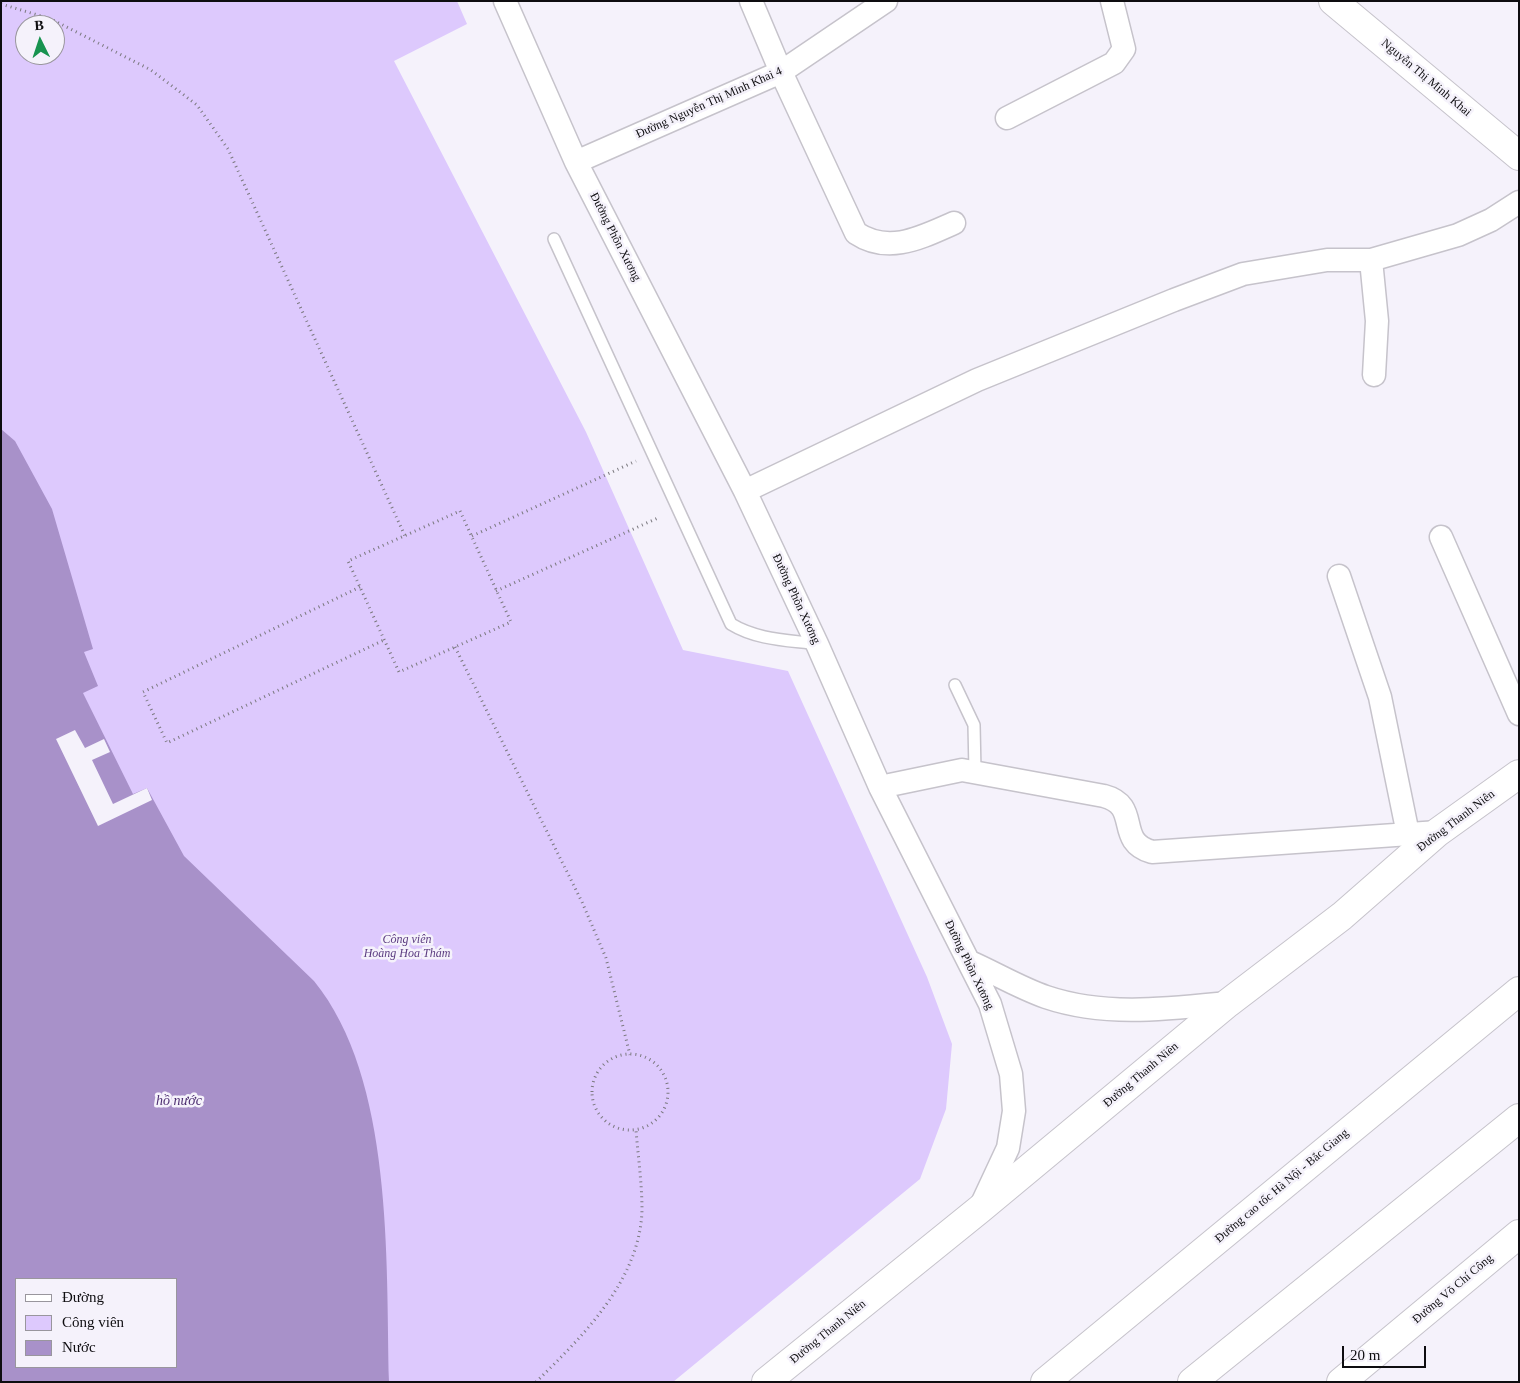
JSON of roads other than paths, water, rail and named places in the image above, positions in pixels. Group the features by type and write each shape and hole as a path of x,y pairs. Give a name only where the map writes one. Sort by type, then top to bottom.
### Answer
{"main road":[{"name":"Nguyễn Thị Minh Khai","path":"1333,1 1519,156"},
{"name":"Đường Thanh Niên","path":"766,1382 980,1209 1228,1003 1342,916 1438,832 1519,774"},
{"name":"Đường cao tốc Hà Nội - Bắc Giang","path":"1045,1382 1519,991"},
{"path":"1192,1382 1519,1118"},
{"name":"Đường Võ Chí Công","path":"1340,1382 1519,1234"}],"street":[{"name":"Đường Phồn Xương","path":"505,1 576,162 744,491 817,644 880,787 990,1004 1011,1074 1014,1110 1008,1148 980,1209"},
{"path":"751,1 781,72 856,234 868,241 892,244 916,240 954,223"},
{"name":"Đường Nguyễn Thị Minh Khai 4","path":"576,162 781,72 886,1"},
{"path":"1007,118 1114,63 1124,48 1112,1"},
{"path":"744,491 977,380 1235,278 1328,260 1372,260 1458,235 1491,220 1519,202"},
{"path":"1372,260 1377,321 1374,376"},
{"path":"1441,537 1519,714"},
{"path":"1339,576 1380,697 1408,834"},
{"path":"880,787 939,773 962,770 1116,799 1124,808 1134,842 1140,848 1152,852 1438,832"},
{"path":"970,962 1046,997 1077,1005 1112,1009 1154,1010 1228,1003"}],"lane":[{"path":"554,239 731,624 744,632 763,637 817,644"},
{"path":"955,685 974,725 975,771"}],"water":[{"name":"hồ nước","path":"1,429 15,441 52,509 93,649 84,652 98,686 83,693 133,794 147,788 184,856 314,981 340,1021 359,1068 372,1119 380,1173 385,1228 389,1382 1,1382"}],"park label":[{"name":"Công viên Hoàng Hoa Thám","path":"407,947"}]}
